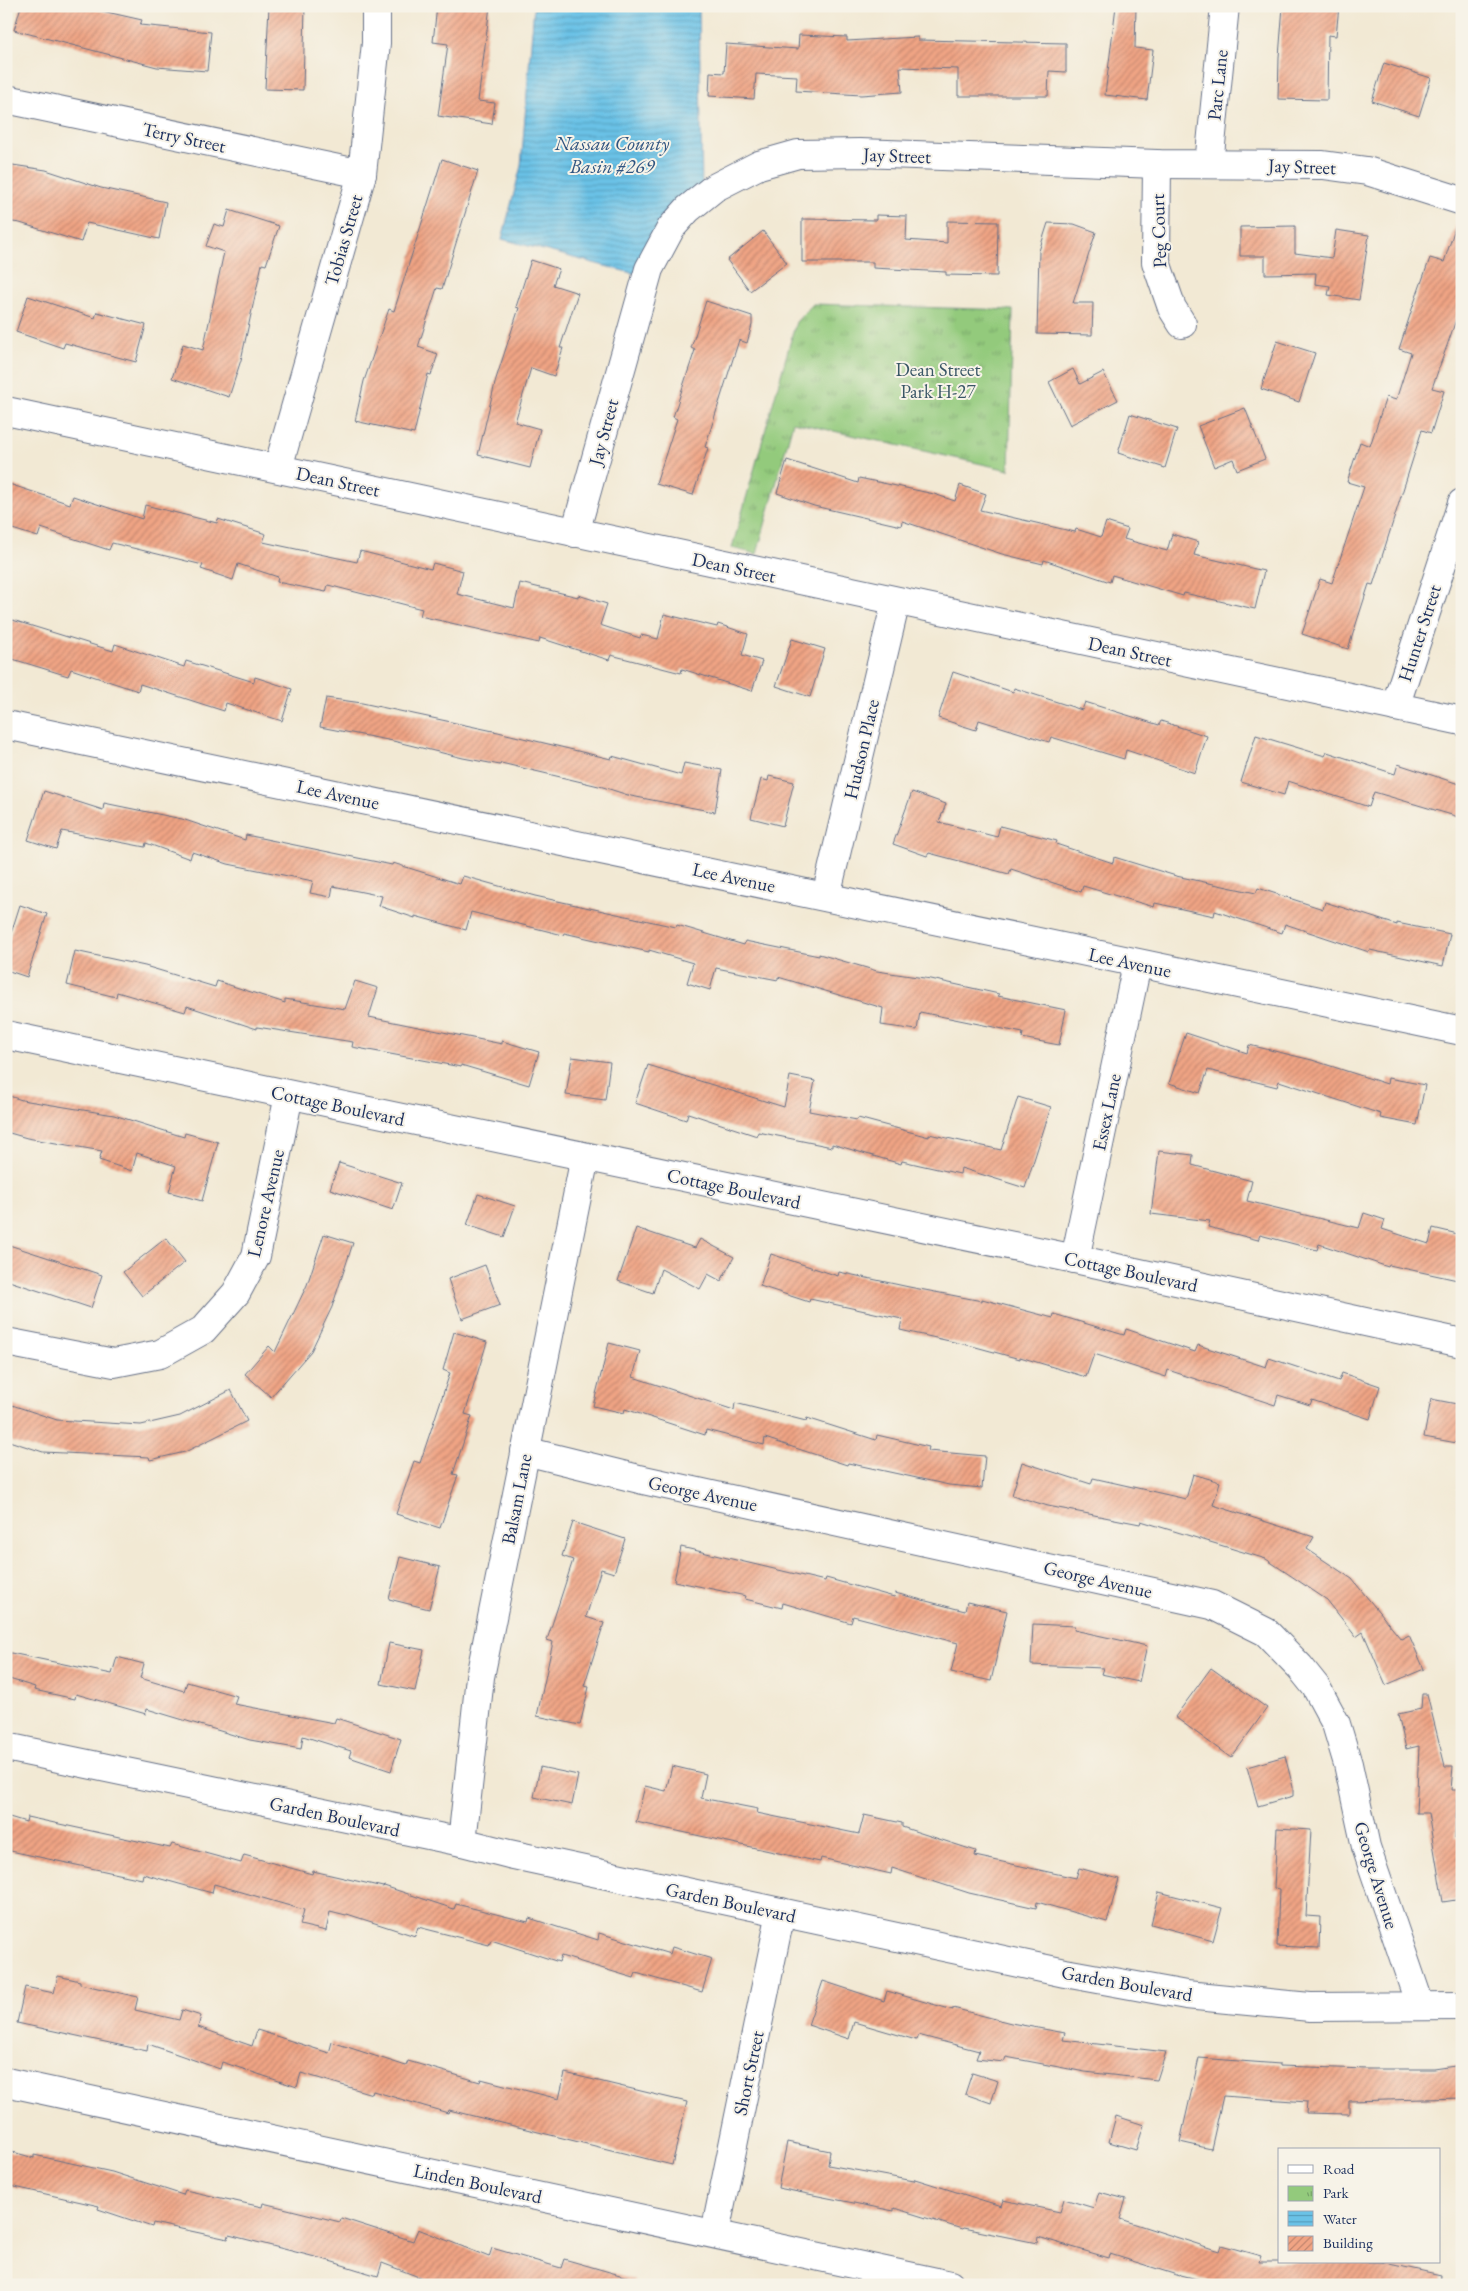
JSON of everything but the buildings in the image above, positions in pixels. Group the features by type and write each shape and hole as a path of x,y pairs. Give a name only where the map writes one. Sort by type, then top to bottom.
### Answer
{"street":[{"name":"Tobias Street","path":"278,468 362,174 376,43 376,6"},
{"name":"Parc Lane","path":"1209,164 1225,6"},
{"name":"Terry Street","path":"6,100 362,174"},
{"name":"Jay Street","path":"575,533 648,269 671,228 688,209 714,188 759,165 798,154 870,154 1157,164 1323,165 1367,171 1462,201"},
{"name":"Peg Court","path":"1157,164 1156,262 1172,308 1182,324"},
{"name":"Dean Street","path":"6,411 1462,720"},
{"name":"Hunter Street","path":"1395,706 1462,503"},
{"name":"Hudson Place","path":"826,896 896,601"},
{"name":"Lee Avenue","path":"6,725 1462,1031"},
{"name":"Essex Lane","path":"1075,1259 1137,964"},
{"name":"Cottage Boulevard","path":"6,1035 585,1158 1075,1259 1462,1343"},
{"name":"Lenore Avenue","path":"6,1342 114,1364 160,1354 203,1330 236,1293 256,1256 289,1095"},
{"name":"Balsam Lane","path":"462,1842 480,1677 585,1158"},
{"name":"George Avenue","path":"525,1451 639,1479 1212,1605 1266,1632 1300,1667 1316,1687 1336,1724 1348,1764 1366,1847 1420,2005"},
{"name":"Garden Boulevard","path":"6,1746 462,1842 519,1856 1065,1973 1186,1995 1310,2007 1462,2006"},
{"name":"Short Street","path":"715,2233 781,1912"},
{"name":"Linden Boulevard","path":"6,2082 950,2285"}],"green space":[{"name":"Dean Street Park H-27","path":"813,304 1013,310 1009,470 793,422 757,554 732,548 796,322"}],"water":[{"name":"Nassau County Basin #269","path":"534,6 699,6 702,192 643,276 502,239 521,166"}]}
